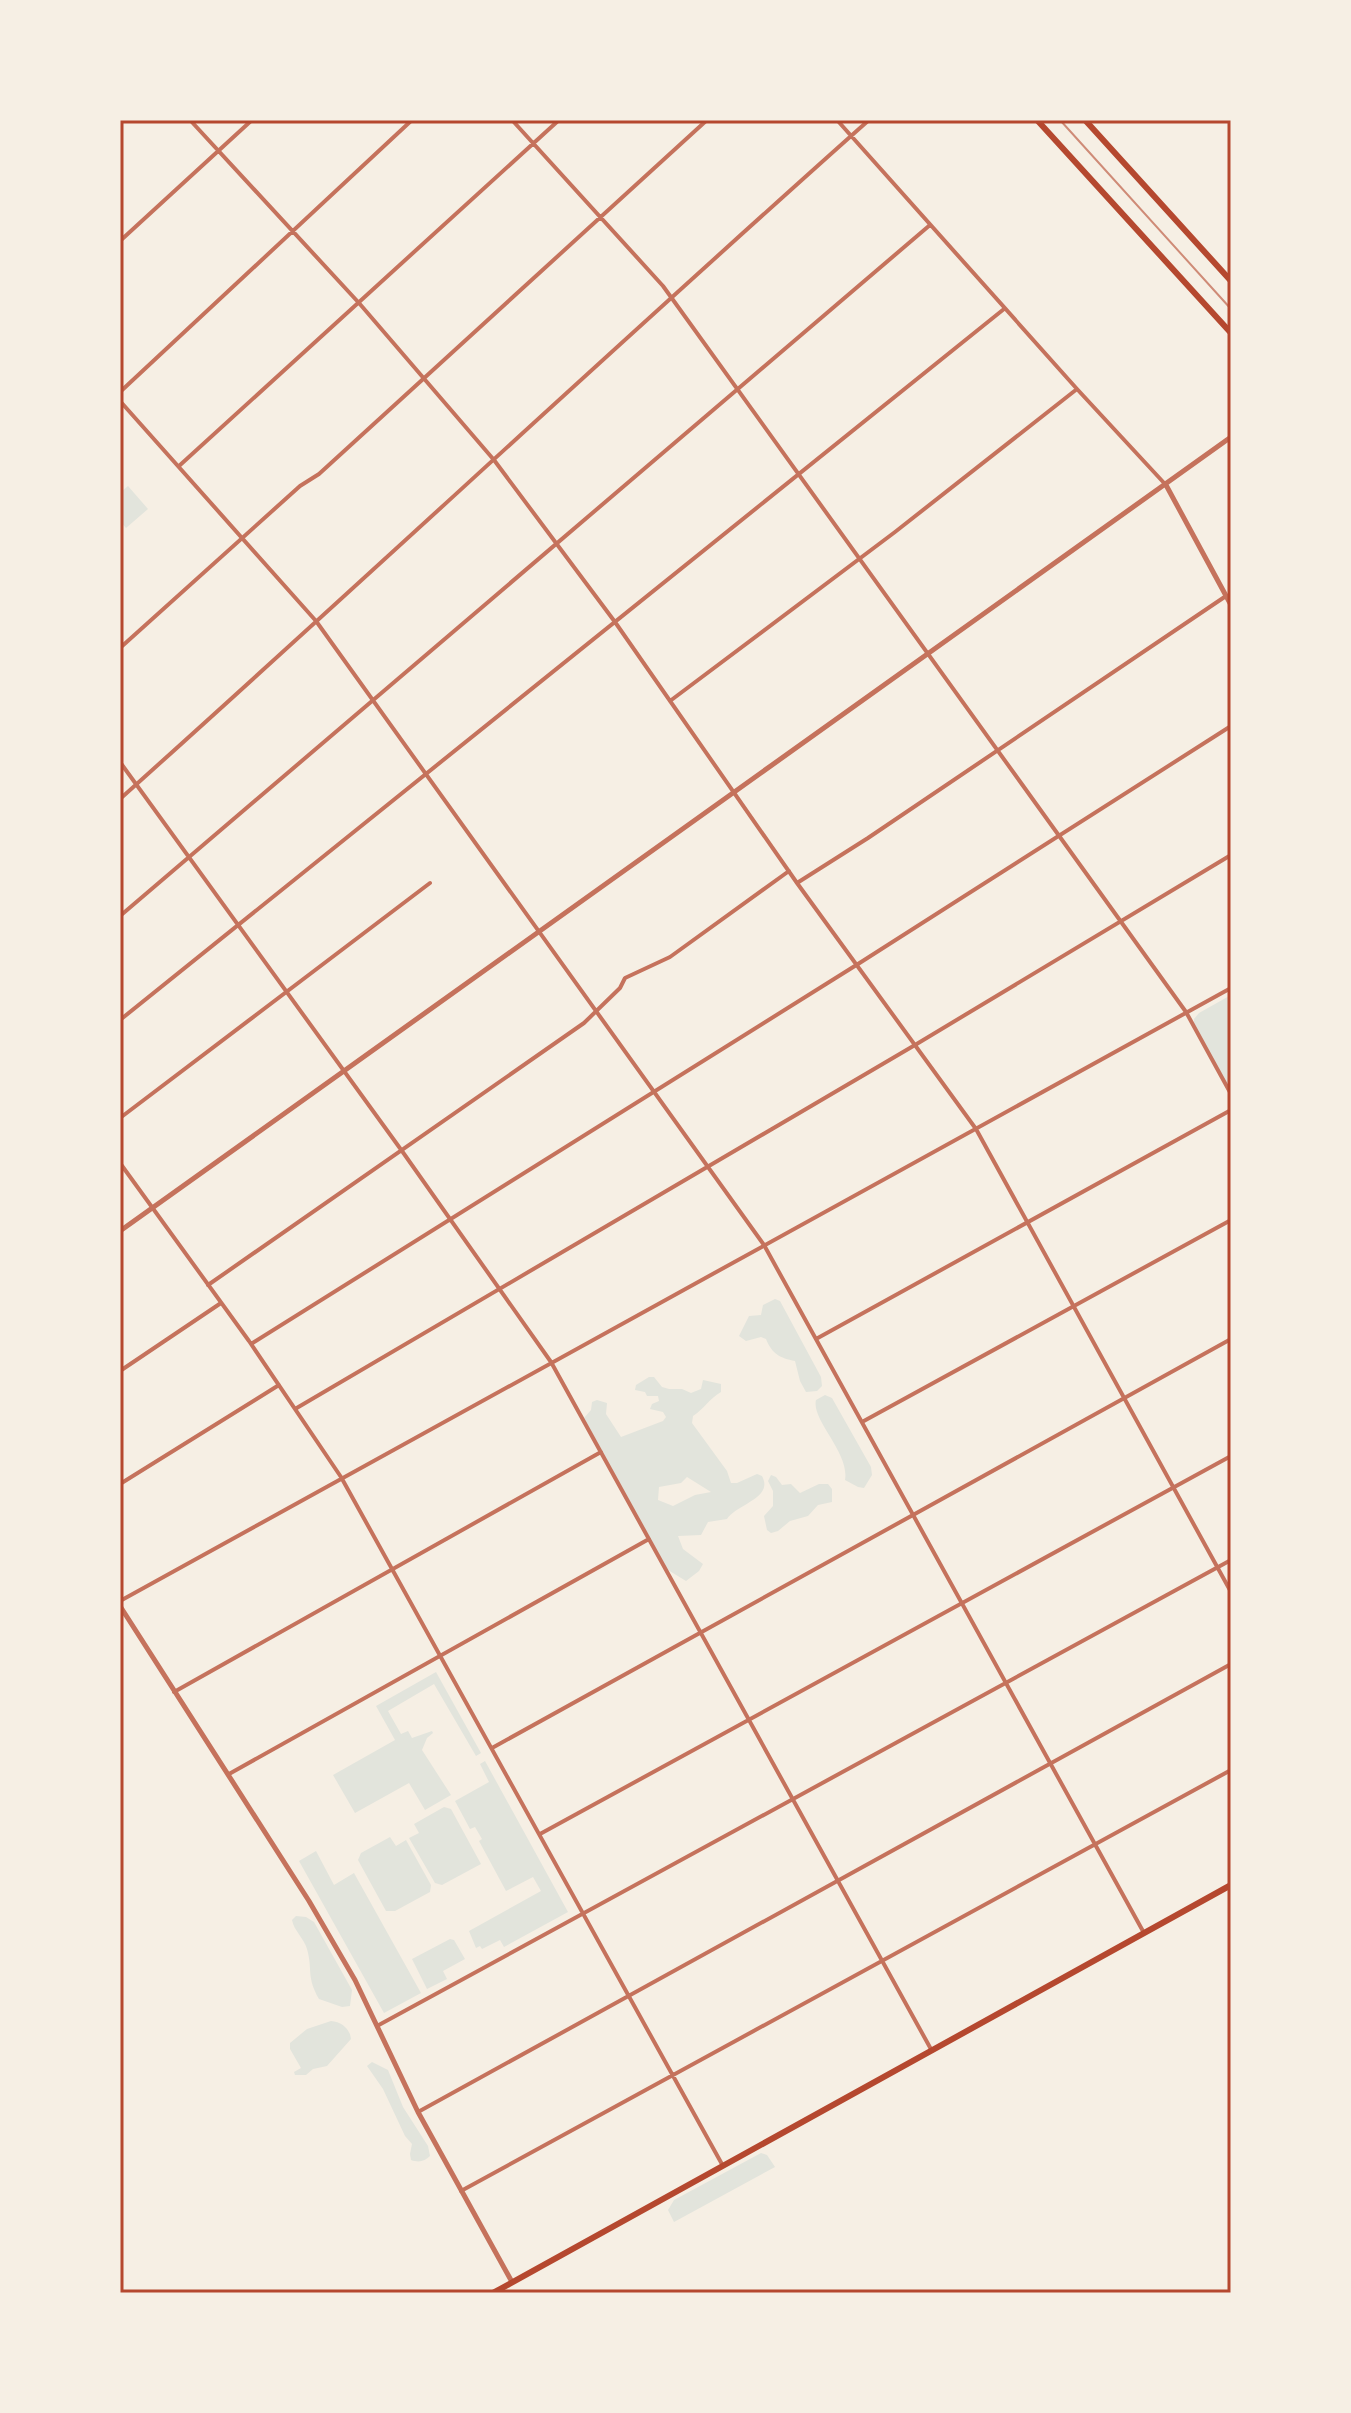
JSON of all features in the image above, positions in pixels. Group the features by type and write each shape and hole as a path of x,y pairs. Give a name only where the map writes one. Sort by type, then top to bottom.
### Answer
{"main road":[{"path":"1037,120 1231,333"},
{"path":"1085,120 1231,281"},
{"path":"493,2293 1231,1885"}],"street":[{"path":"190,120 359,303 494,460 615,622 797,883 976,1129 1231,1592"},
{"path":"120,241 252,120"},
{"path":"120,392 412,120"},
{"path":"512,120 670,296 1186,1012 1231,1094"},
{"path":"179,467 559,120"},
{"path":"120,648 300,486 319,474 707,120"},
{"path":"837,120 1004,309 1166,485 1231,605"},
{"path":"120,799 670,296 869,120"},
{"path":"120,916 930,225"},
{"path":"120,1020 1004,309"},
{"path":"670,701 860,559 1077,389"},
{"path":"120,401 316,621 764,1245 1144,1933"},
{"path":"120,1231 1231,437"},
{"path":"797,883 1226,596"},
{"path":"251,1344 1231,726"},
{"path":"120,762 551,1362 932,2051"},
{"path":"295,1409 915,1045 1231,855"},
{"path":"208,1285 597,1012 620,988 625,978 670,957 789,871"},
{"path":"120,1118 430,883"},
{"path":"512,2282 418,2112 355,1980 317,1914 120,1603 341,1477 1231,988"},
{"path":"816,1339 1231,1110"},
{"path":"120,1163 251,1344 341,1477 723,2166"},
{"path":"862,1422 1231,1220"},
{"path":"120,1371 221,1303"},
{"path":"492,1748 1231,1339"},
{"path":"120,1484 279,1385"},
{"path":"174,1692 601,1452"},
{"path":"540,1834 1231,1456"},
{"path":"228,1774 649,1539"},
{"path":"377,2026 1231,1560"},
{"path":"418,2112 1231,1664"},
{"path":"461,2191 1231,1770"}],"shaded area":[{"path":"128,486 148,509 126,528 120,521 120,493"},
{"path":"1231,995 1231,1092 1194,1026 1194,1019"},
{"path":"775,1299 780,1301 821,1377 822,1386 817,1391 806,1392 795,1361 777,1354 766,1339 761,1337 746,1341 739,1336 749,1316 761,1315 763,1305"},
{"path":"654,1377 662,1387 691,1393 701,1389 703,1380 721,1384 721,1392 693,1416 692,1423 727,1471 731,1483 757,1474 762,1476 764,1484 759,1495 727,1519 708,1522 701,1535 678,1536 683,1549 703,1564 686,1581 668,1570 584,1418 591,1410 592,1402 597,1400 607,1403 606,1414 621,1437 663,1421 666,1417 663,1412 650,1409 652,1404 659,1401 658,1396 647,1396 645,1392 635,1390 636,1385","holes":["687,1477 711,1492 695,1495 673,1506 658,1500 659,1487 681,1483"]},
{"path":"825,1395 832,1398 871,1467 872,1475 864,1488 845,1480 842,1459 816,1408 816,1400"},
{"path":"771,1475 782,1485 791,1484 800,1493 819,1484 828,1484 832,1489 832,1502 818,1505 808,1516 790,1521 771,1533 767,1530 764,1516 773,1506 773,1491 768,1481"},
{"path":"436,1672 481,1753 476,1756 434,1684 388,1711 401,1734 408,1731 412,1738 432,1731 422,1750 451,1795 425,1810 409,1783 355,1813 333,1775 395,1740 376,1706"},
{"path":"485,1761 568,1912 504,1947 500,1940 482,1949 480,1946 476,1948 469,1931 541,1891 533,1877 506,1891 479,1841 482,1839 475,1827 470,1829 455,1801 489,1782 480,1764"},
{"path":"444,1807 451,1809 481,1864 442,1885 435,1883 409,1838 419,1833 414,1824"},
{"path":"390,1837 396,1846 406,1840 431,1885 430,1892 395,1911 386,1911 358,1860 361,1853"},
{"path":"316,1851 334,1885 354,1873 421,1993 384,2013 299,1861"},
{"path":"296,1916 314,1922 352,1990 350,2006 342,2007 319,1999 311,1979 307,1949 292,1920"},
{"path":"450,1939 454,1940 465,1959 443,1971 447,1979 427,1989 412,1959"},
{"path":"331,2021 345,2027 351,2039 327,2066 313,2069 306,2075 295,2075 294,2072 301,2068 290,2049 290,2043 307,2029"},
{"path":"372,2062 388,2070 403,2107 428,2146 430,2156 426,2159 411,2160 412,2144 367,2066"},
{"path":"761,2153 767,2155 775,2167 674,2222 668,2210 674,2200"}],"tram line":[{"path":"1060,120 1231,309"}]}
